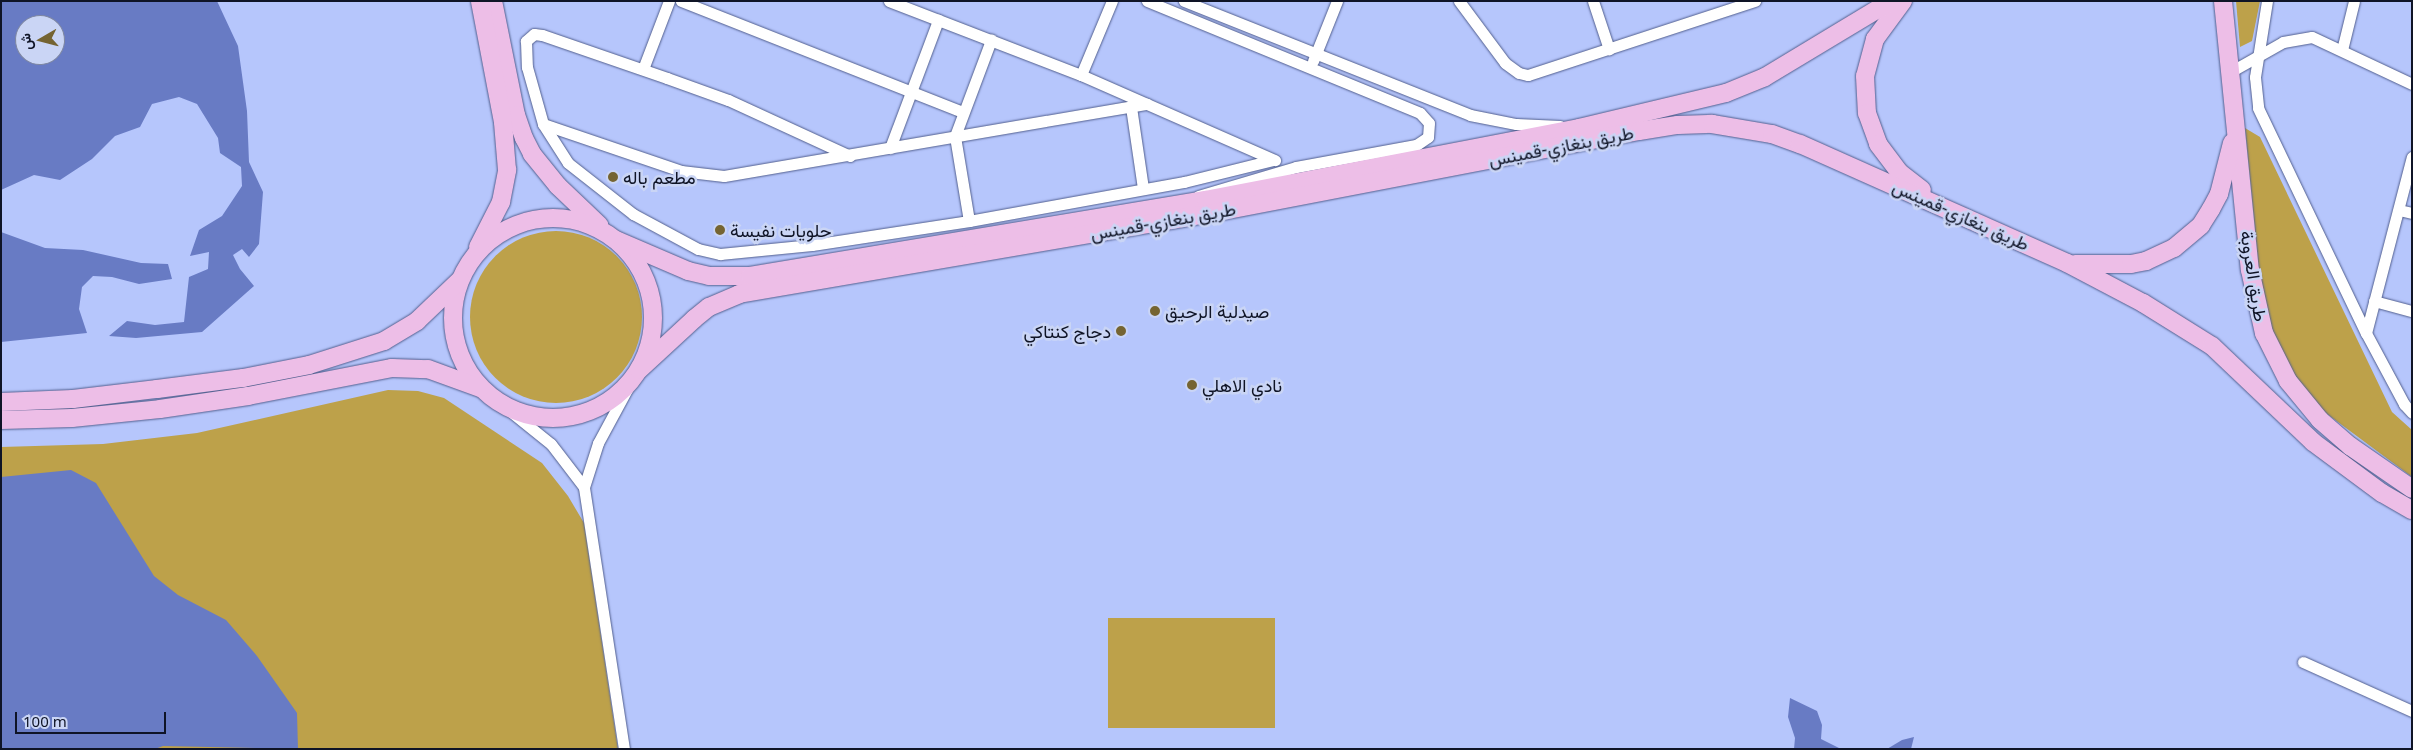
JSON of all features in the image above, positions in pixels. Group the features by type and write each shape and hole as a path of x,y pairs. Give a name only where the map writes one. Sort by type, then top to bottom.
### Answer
{"main road":[{"path":"480,1 504,122 507,170 501,202 461,280 454,302 456,340 468,370 482,388"},
{"path":"493,1 516,115 532,154 558,186 633,257 645,278 652,301 653,325 648,348 636,375"},
{"path":"472,259 486,243 504,230 546,218 589,224 612,237 688,271 709,276 736,277 1178,205 1579,128 1685,104 1765,77 1891,1"},
{"path":"1903,1 1875,39 1865,76 1867,113 1878,144 1899,172 1943,206"},
{"name":"طريق العروبة","path":"2223,1 2250,270 2257,310 2274,357 2288,382 2320,420 2350,446 2412,490"},
{"path":"2067,263 2091,266 2146,261 2174,248 2189,236 2201,225 2219,194 2235,122"},
{"name":"طريق بنغازي-قمينس","path":"482,388 500,403 539,418 574,416 600,407 701,313 739,294 1207,214 1678,125 1712,124 1772,134 1943,206 2067,263 2143,304 2212,346 2313,442 2382,493 2412,510"},
{"path":"1,402 73,399 243,378 361,351 400,332 461,280"},
{"path":"1,420 72,418 160,409 248,396 392,368 428,369 482,388"}],"street":[{"path":"643,69 669,1"},
{"path":"681,1 963,112"},
{"path":"889,1 1081,75 1273,160 1296,167"},
{"path":"1081,75 1112,1"},
{"path":"1146,1 1420,113 1427,119 1430,133 1425,141 1416,145 1296,167 1222,186 1178,205"},
{"path":"1184,1 1470,115 1516,124 1579,128"},
{"path":"1310,67 1337,1"},
{"path":"1459,1 1489,44 1519,73 1528,75 1755,1"},
{"path":"1593,1 1609,48"},
{"path":"2267,1 2255,77 2258,108 2366,333 2404,404 2412,413"},
{"path":"2342,50 2354,1"},
{"path":"890,148 938,20"},
{"path":"850,156 728,100 542,35 530,36 524,50 543,124 568,163 590,183 669,235 698,249 720,254 812,245 969,221 1143,188 1273,160"},
{"path":"2230,72 2257,56 2298,38 2312,38 2342,50 2412,84"},
{"path":"969,221 955,136 991,40"},
{"path":"543,124 651,162 703,175 743,175 955,136 1147,104"},
{"path":"1130,107 1143,188"},
{"path":"2366,333 2412,157"},
{"path":"2399,210 2412,214"},
{"path":"2374,301 2412,311"},
{"path":"624,749 584,487 598,442 636,375"},
{"path":"500,403 551,444 584,487"},
{"path":"2303,662 2412,711"}],"shaded area":[{"path":"2236,1 2260,1 2252,41 2240,47"},
{"path":"2245,128 2260,137 2392,412 2412,430 2412,477 2319,408 2297,383 2277,346 2265,310 2260,282"},
{"path":"564,231 581,234 597,241 611,250 623,262 639,292 642,317 641,334 636,350 623,372 611,384 581,400 548,403 531,400 515,393 501,384 489,372 473,342 470,309 473,292 480,276 489,262 501,250 531,234"},
{"path":"388,390 418,391 444,398 542,463 568,496 584,523 618,749 1,749 1,447 103,444 197,433"},
{"path":"1108,618 1275,618 1275,728 1108,728"}],"water":[{"path":"1,1 217,1 238,46 247,111 249,162 263,192 259,244 249,257 242,249 233,255 240,269 254,286 202,332 136,338 109,336 127,321 155,325 184,322 189,277 208,269 209,252 190,256 199,230 222,216 242,186 241,167 220,153 218,138 197,104 179,97 152,104 140,127 115,136 92,159 60,180 34,175 1,190"},
{"path":"1,232 45,248 83,250 141,263 168,264 172,279 139,284 112,277 93,276 82,287 79,309 87,333 1,342"},
{"path":"71,470 96,483 154,576 178,595 226,620 257,656 297,713 298,749 163,746 155,749 1,749 1,477"},
{"path":"1790,698 1817,711 1822,725 1821,739 1841,749 1794,749 1795,738 1788,717"},
{"path":"1914,737 1911,749 1887,749 1902,740"}],"place":[{"name":"مطعم باله","path":"613,177"},
{"name":"حلويات نفيسة","path":"720,230"},
{"name":"صيدلية الرحيق","path":"1155,311"},
{"name":"دجاج كنتاكي","path":"1121,331"},
{"name":"نادي الاهلي","path":"1192,385"}]}
